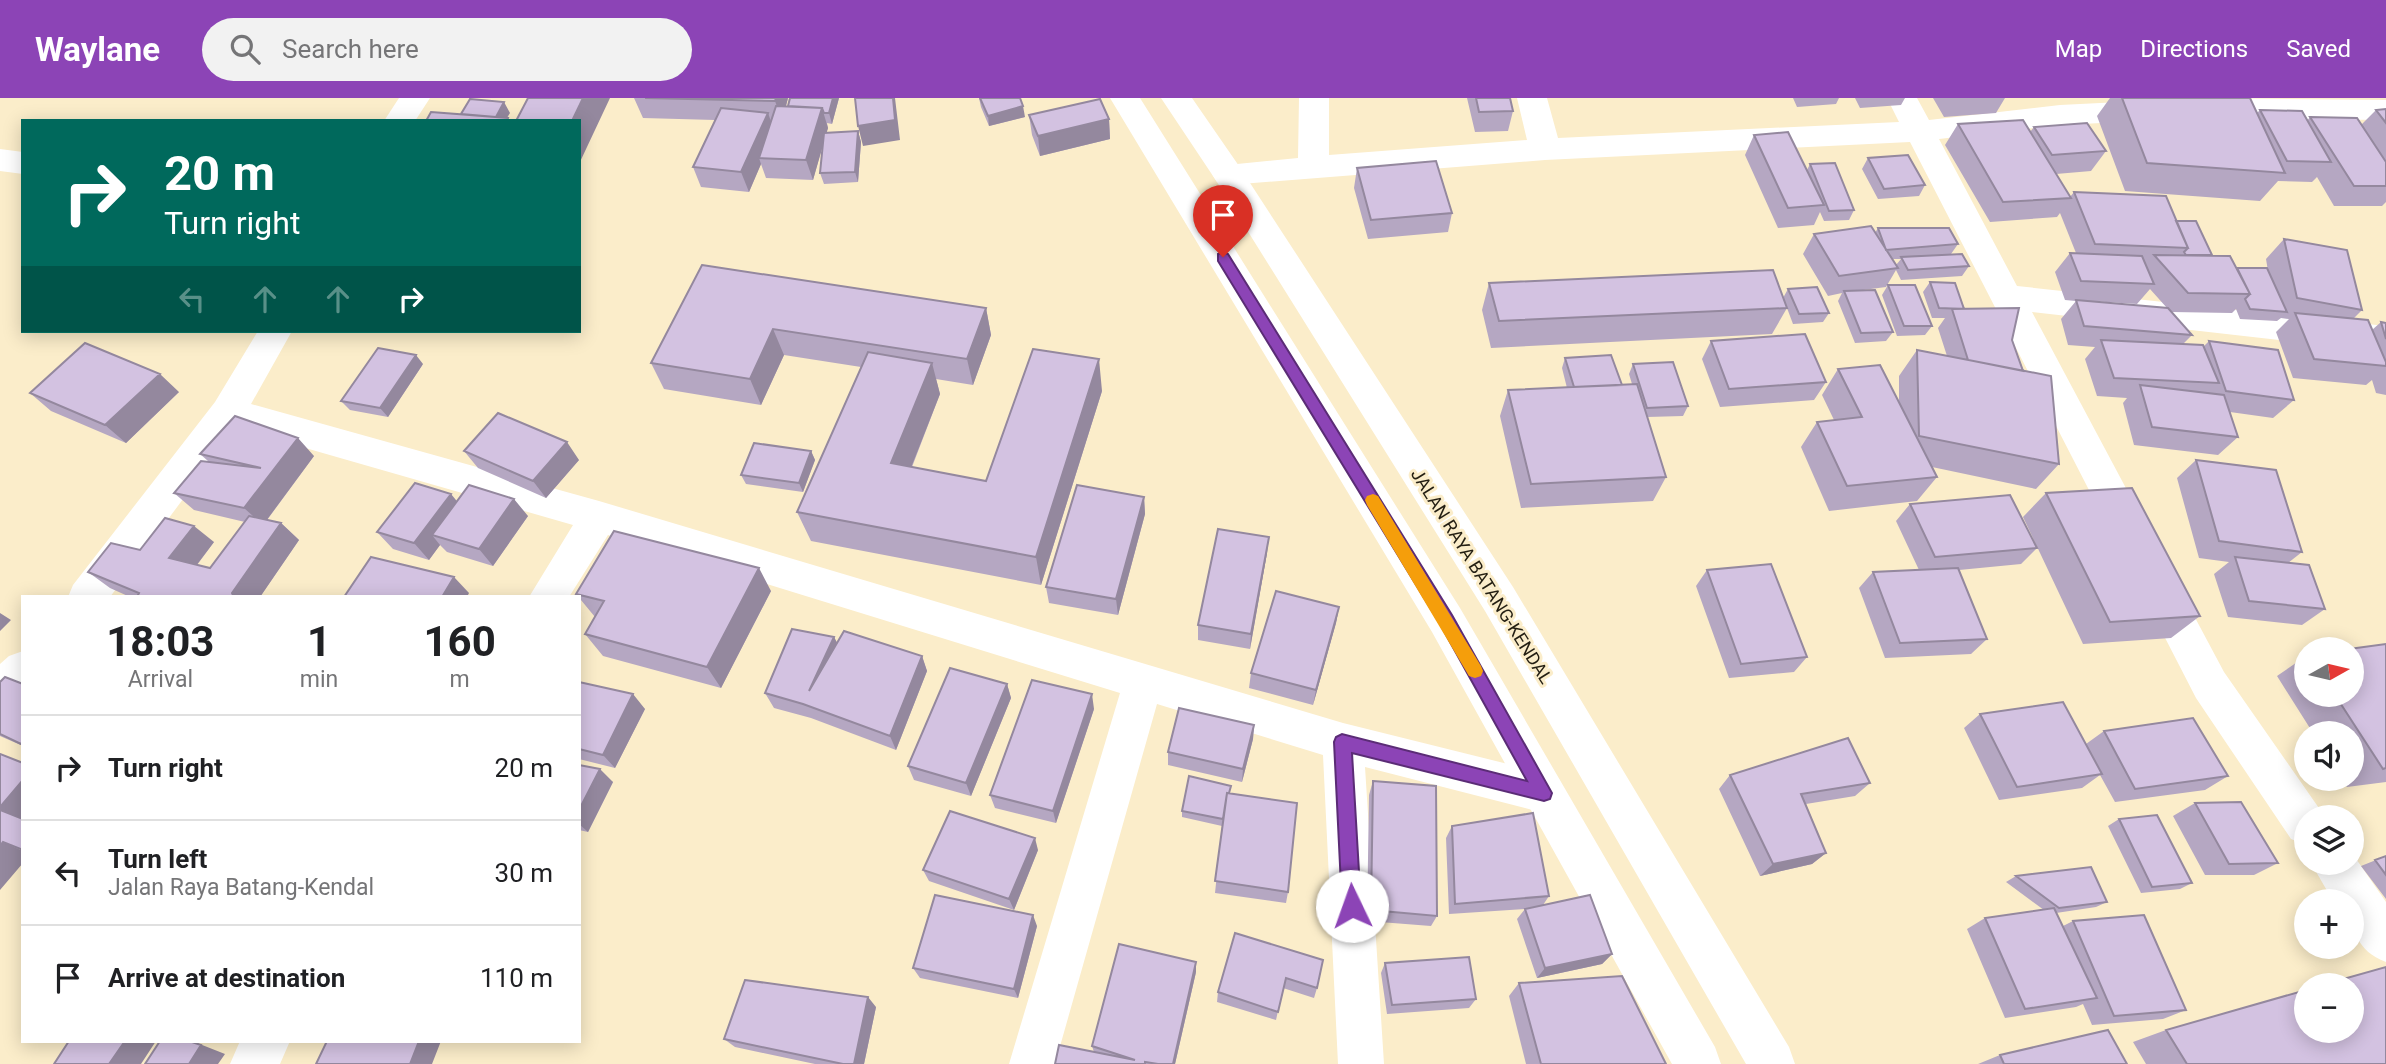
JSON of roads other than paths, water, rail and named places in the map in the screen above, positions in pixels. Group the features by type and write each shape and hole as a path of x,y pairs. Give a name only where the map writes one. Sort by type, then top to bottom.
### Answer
{"main road":[{"path":"400,119 415,98"},
{"path":"1125,98 1446,620 1698,1064"},
{"name":"JALAN RAYA BATANG-KENDAL","path":"1176,98 1228,174 1499,599 1772,1064"},
{"path":"1313,168 1314,98"},
{"path":"1532,98 1545,149"},
{"path":"1902,98 2210,685 2294,808"},
{"path":"1228,174 1545,149 1920,131 2060,115 2205,107 2386,110"},
{"path":"0,160 21,163"},
{"path":"1236,278 1286,265"},
{"path":"2007,297 2386,339"},
{"path":"89,595 228,412 274,333"},
{"path":"228,412 598,517 1342,742 1544,793"},
{"path":"549,595 598,517"},
{"path":"0,690 21,671"},
{"path":"1032,1064 1144,680"},
{"path":"1342,742 1361,1064"},
{"path":"2341,875 2386,940"},
{"path":"253,1064 266,1043"}]}
